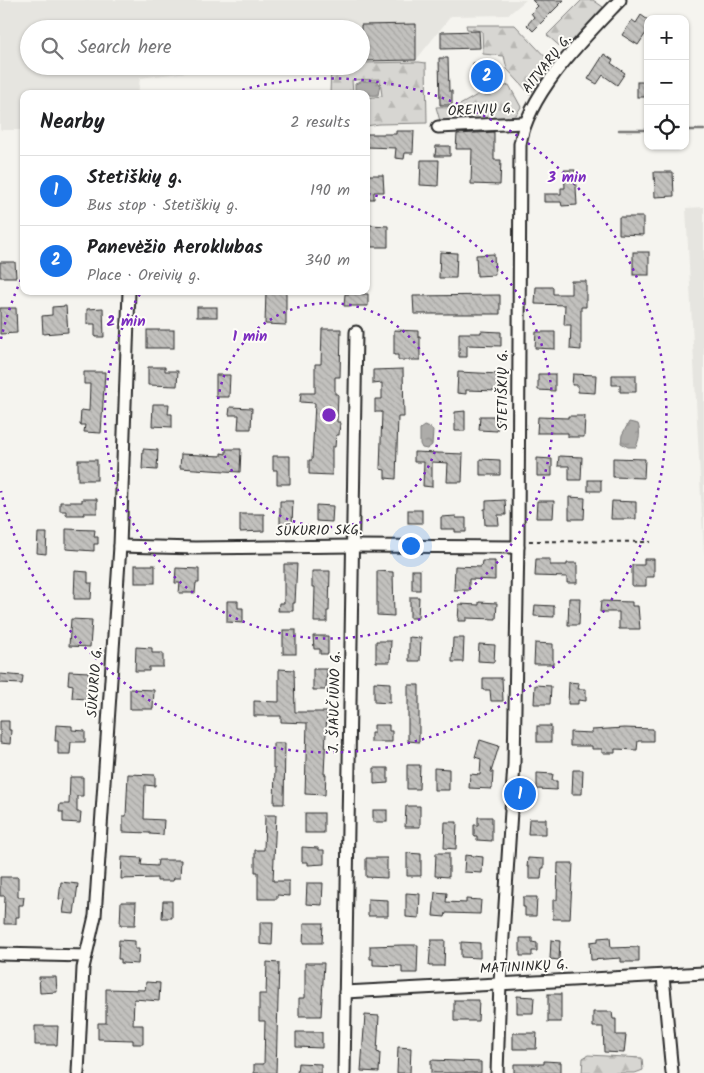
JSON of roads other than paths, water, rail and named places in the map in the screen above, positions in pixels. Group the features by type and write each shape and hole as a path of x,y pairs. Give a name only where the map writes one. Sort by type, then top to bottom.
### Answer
{"street":[{"name":"AITVARŲ G.","path":"520,158 520,144 524,123 531,109 561,66 620,0"},
{"name":"OREIVIŲ G.","path":"438,127 524,123"},
{"name":"STETIŠKIŲ G.","path":"497,1073 500,983 514,764 518,544 520,158"},
{"name":"SŪKURIO G.","path":"78,1073 83,968 95,916 120,546 129,295"},
{"name":"J. ŠIAUČIŪNO G.","path":"344,1073 356,332"},
{"name":"SŪKURIO SKG.","path":"120,546 195,548 518,544"},
{"path":"0,954 86,956"},
{"name":"MATININKŲ G.","path":"345,992 704,973"},
{"path":"663,976 672,1073"}],"water":[{"path":"363,81 376,81 380,84 378,95 370,95 370,90 355,90 355,84"},
{"path":"629,422 638,424 639,427 636,447 628,447 621,443 622,435"},
{"path":"424,426 431,428 433,431 432,445 427,449 422,448 420,444 420,429"}],"waterway":[{"path":"619,130 644,130"},
{"path":"689,130 704,130"}],"place":[{"name":"Panevėžio Aeroklubas","path":"487,76"},
{"name":"Stetiškių g.","path":"520,794"}]}
